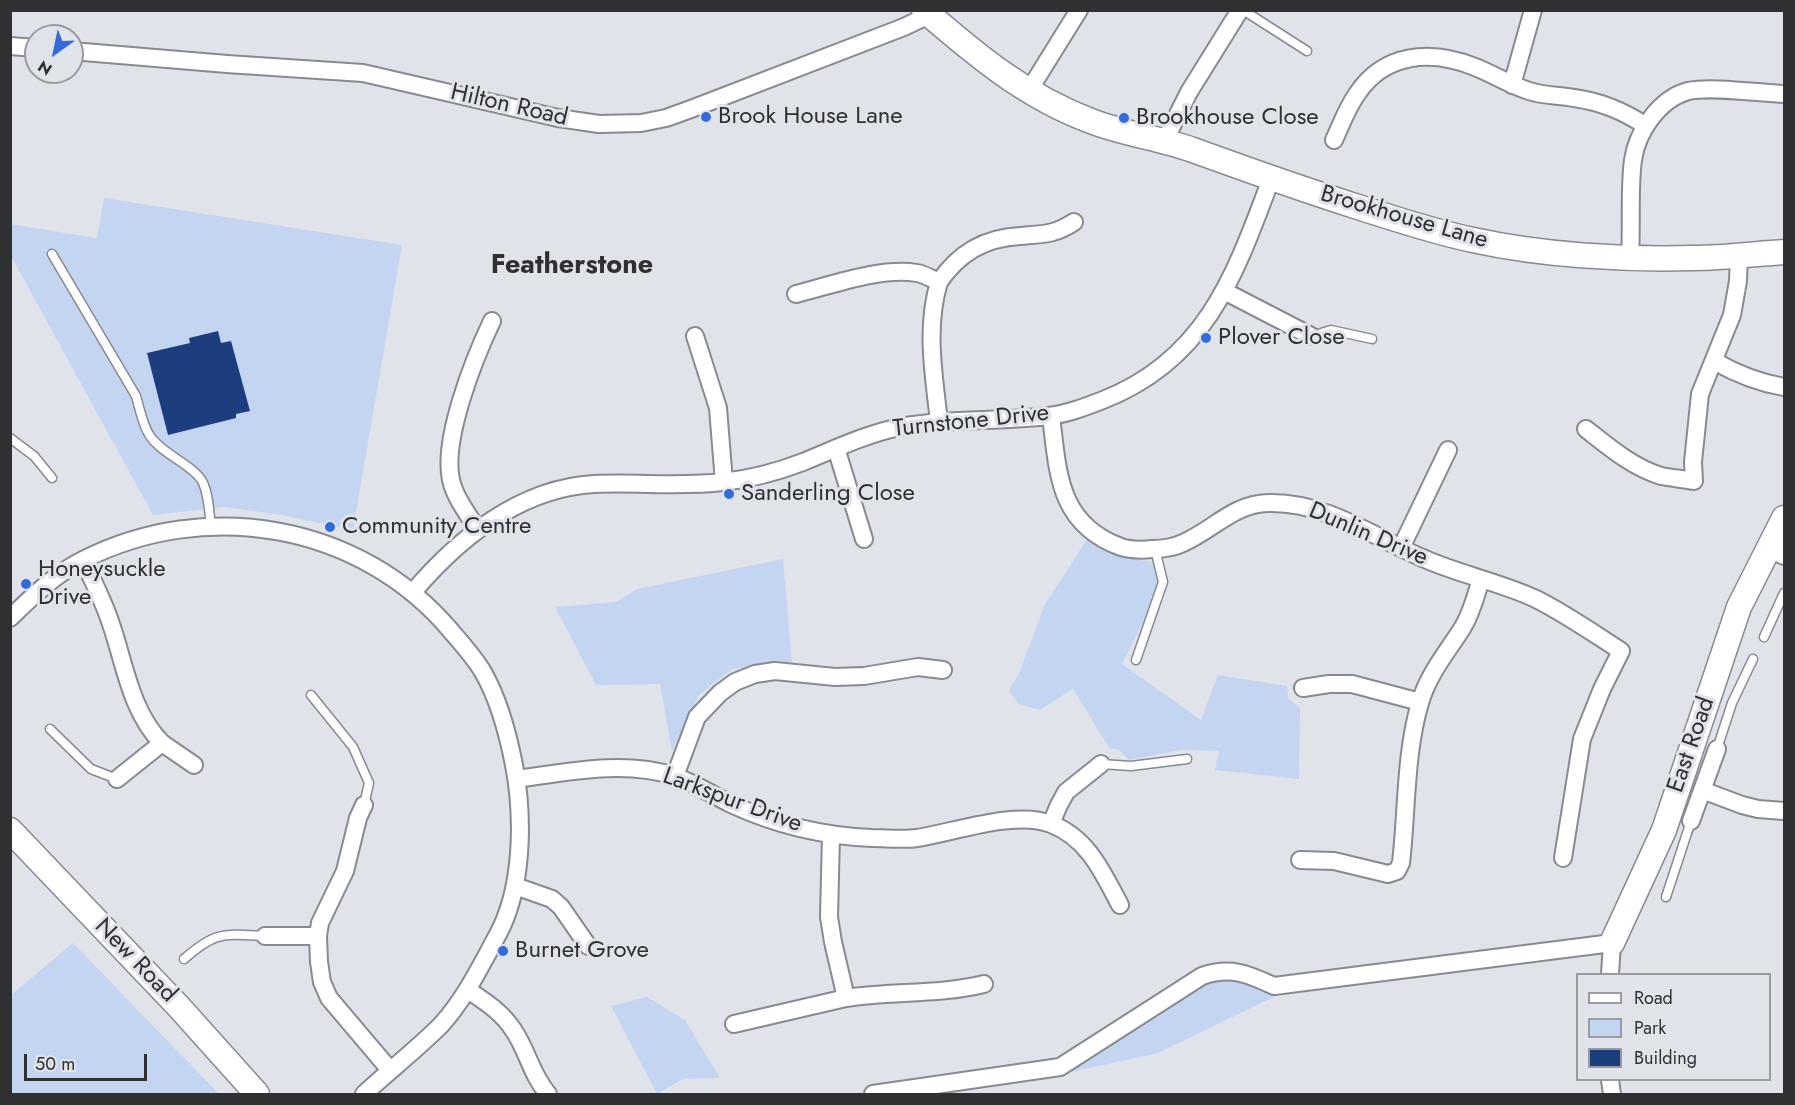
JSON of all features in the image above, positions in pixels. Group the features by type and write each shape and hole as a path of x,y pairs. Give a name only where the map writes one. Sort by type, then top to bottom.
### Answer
{"street":[{"path":"1033,95 1079,10"},
{"path":"1165,140 1189,92 1242,10"},
{"path":"1512,85 1533,10"},
{"name":"Brookhouse Lane","path":"926,13 974,53 1033,95 1094,122 1165,140 1271,179 1423,227 1473,240 1542,250 1630,257 1693,258 1785,252"},
{"name":"Hilton Road","path":"84,52 363,73 558,118 618,125 641,123 674,115 885,35 926,13"},
{"path":"1334,140 1357,94 1372,76 1389,64 1408,57 1428,56 1451,59 1475,67 1532,92 1612,106 1646,126"},
{"path":"1630,257 1633,161 1637,144 1659,108 1687,92 1704,90 1785,94"},
{"name":"Turnstone Drive","path":"414,592 433,568 477,529 522,504 564,489 593,484 689,485 724,482 772,472 880,431 939,422 1051,416 1083,408 1109,398 1157,372 1200,328 1224,291 1247,242 1271,179"},
{"path":"939,422 930,326 939,282 948,269 961,257 983,243 997,238 1044,235 1060,231 1074,222"},
{"path":"1586,429 1644,470 1663,476 1694,480 1693,462 1700,394 1732,315 1738,281 1739,255"},
{"path":"796,294 872,275 903,272 920,273 939,282"},
{"path":"1224,291 1311,336"},
{"path":"477,529 451,481 450,463 467,380 492,321"},
{"path":"694,336 718,408 724,482"},
{"path":"1714,361 1771,385 1785,387"},
{"name":"Dunlin Drive","path":"1051,416 1057,467 1066,500 1073,513 1091,529 1118,546 1144,550 1181,544 1232,512 1249,505 1268,503 1290,505 1338,518 1444,567 1535,599 1621,651 1593,707 1582,739 1563,858"},
{"path":"836,448 864,539"},
{"path":"1401,548 1448,450"},
{"name":"East Road","path":"1610,973 1612,943 1664,830 1739,607 1777,552 1785,518"},
{"path":"10,618 58,575 83,560 132,540 153,534 212,526 267,529 338,548 365,560 414,592 446,624 482,671 502,719 520,806 520,836 515,886 506,919 468,990 441,1025 364,1095"},
{"path":"83,560 111,622 140,712 151,732 162,743 194,765"},
{"path":"1300,860 1334,861 1388,874 1396,871 1401,863 1413,734 1420,702 1443,656 1464,625 1481,579"},
{"path":"675,776 697,717 720,693 735,682 755,674 775,671 835,677 864,676 918,667 944,670"},
{"path":"1303,688 1352,684 1420,702"},
{"path":"117,779 162,743"},
{"path":"1691,821 1717,749"},
{"path":"1051,824 1066,792 1101,764"},
{"name":"Larkspur Drive","path":"516,779 606,768 653,771 675,776 754,814 831,835 915,838 1012,819 1032,820 1051,824 1089,850 1120,905"},
{"path":"1702,790 1742,805 1785,811"},
{"path":"364,805 358,818 345,871 320,923 318,936 322,982 329,998 390,1070"},
{"name":"New Road","path":"10,830 178,1007 256,1095"},
{"path":"831,835 829,917 832,942 846,998"},
{"path":"515,886 552,899 561,907 588,946"},
{"path":"265,936 318,936"},
{"path":"873,1095 1060,1067 1202,976 1218,970 1248,974 1274,986 1612,943"},
{"path":"734,1024 846,998 874,994 961,990 984,984"},
{"path":"468,990 492,1006 516,1033 537,1081 548,1095"}],"lane":[{"path":"1242,10 1307,51"},
{"path":"52,254 136,396 143,422 150,435 162,449 202,479 212,526"},
{"path":"1311,336 1331,330 1372,339"},
{"path":"10,438 34,456 52,478"},
{"path":"1136,660 1163,582 1155,549"},
{"path":"1764,637 1785,593"},
{"path":"1717,749 1732,703 1753,659"},
{"path":"311,695 353,747 369,783 364,805"},
{"path":"50,729 91,769 117,779"},
{"path":"1101,764 1131,766 1187,759"},
{"path":"1666,897 1691,821"},
{"path":"184,959 203,942 220,936 265,936"}],"green space":[{"path":"104,198 402,245 353,530 282,515 224,507 153,515 11,256 10,224 97,238"},
{"path":"1088,538 1120,555 1154,562 1157,580 1156,597 1122,664 1201,720 1218,675 1287,686 1288,698 1300,708 1299,779 1215,770 1219,751 1180,750 1129,760 1118,749 1110,749 1073,689 1040,710 1019,704 1009,691 1018,676 1045,604"},
{"path":"783,559 792,663 732,669 699,695 672,751 660,684 596,685 555,607 616,602 637,589"},
{"path":"73,943 219,1094 11,1094 11,995"},
{"path":"1229,976 1284,992 1158,1053 1062,1074 1206,982"},
{"path":"647,997 685,1020 720,1078 683,1079 657,1094 611,1006"}],"building":[{"path":"218,331 221,343 231,341 250,411 236,414 236,418 168,435 147,353 190,343 189,338"}],"place":[{"name":"Brook House Lane","path":"706,117"},
{"name":"Brookhouse Close","path":"1124,118"},
{"name":"Plover Close","path":"1206,338"},
{"name":"Sanderling Close","path":"729,494"},
{"name":"Community Centre","path":"330,527"},
{"name":"Honeysuckle Drive","path":"26,584"},
{"name":"Burnet Grove","path":"503,951"}],"district":[{"name":"Featherstone","path":"572,266"}]}
